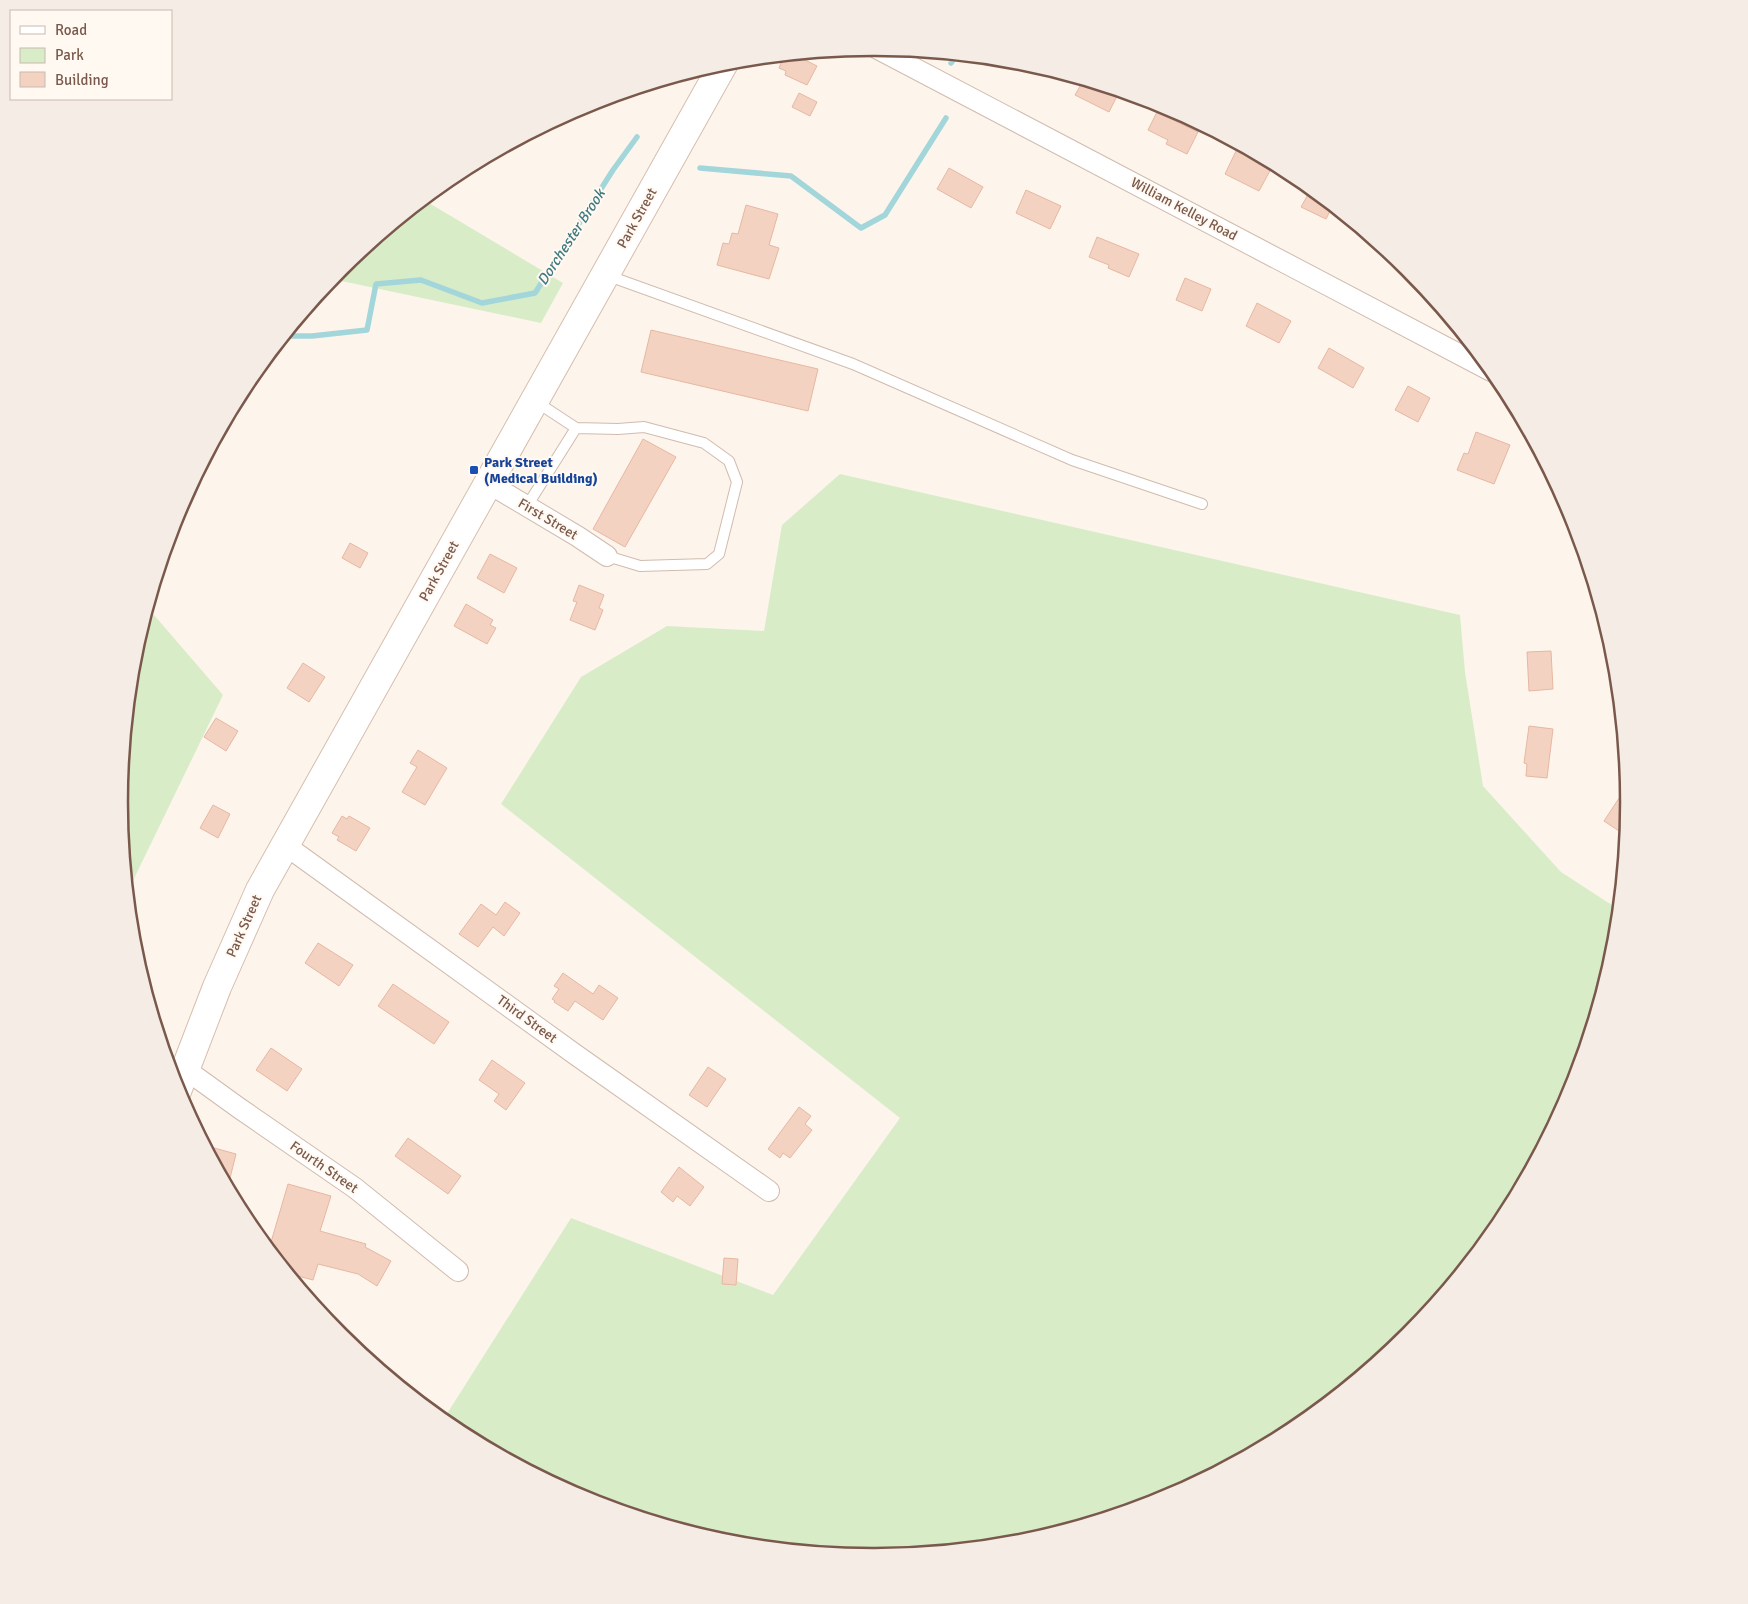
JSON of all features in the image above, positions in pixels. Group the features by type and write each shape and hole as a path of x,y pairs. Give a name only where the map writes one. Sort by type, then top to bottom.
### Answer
{"main road":[{"name":"Park Street","path":"182,1078 217,987 260,890 718,73"}],"street":[{"name":"William Kelley Road","path":"893,57 1476,363"},
{"name":"First Street","path":"488,483 607,556"},
{"name":"Third Street","path":"285,844 576,1055 769,1191"},
{"name":"Fourth Street","path":"183,1081 239,1108 355,1188 458,1271"}],"lane":[{"path":"605,275 854,364 1072,460 1202,504"},
{"path":"534,401 576,428 644,428 704,443 728,461 737,482 720,554 707,564 640,566 607,556"},
{"path":"528,506 576,428"}],"green space":[{"path":"430,203 563,283 541,323 341,281 382,241"},
{"path":"840,474 1460,615 1465,672 1483,786 1561,872 1612,905 1594,995 1580,1042 1543,1132 1520,1175 1494,1216 1466,1256 1435,1294 1366,1363 1328,1394 1288,1422 1247,1448 1204,1471 1114,1508 1067,1522 1019,1533 923,1546 874,1548 825,1546 777,1541 681,1522 634,1508 589,1491 544,1471 501,1448 447,1413 571,1218 773,1295 900,1118 501,804 581,677 667,626 764,631 782,525"},
{"path":"153,614 223,695 133,881 128,802 130,753 135,705"}],"building":[{"path":"805,60 817,66 807,85 785,75 786,71 779,68 781,63"},
{"path":"1080,86 1117,97 1109,112 1075,95"},
{"path":"799,93 817,102 810,116 792,107"},
{"path":"1157,112 1198,132 1187,154 1166,144 1168,140 1148,130"},
{"path":"1236,150 1270,171 1259,191 1225,174"},
{"path":"949,168 983,187 971,208 937,189"},
{"path":"1026,190 1061,206 1050,229 1016,213"},
{"path":"1307,196 1330,211 1326,219 1301,207"},
{"path":"746,205 778,214 769,245 779,248 769,279 717,265 723,243 729,244 732,233 738,234"},
{"path":"1097,237 1139,254 1129,277 1108,268 1109,265 1089,257"},
{"path":"1185,278 1211,289 1202,311 1176,300"},
{"path":"1257,303 1291,321 1279,343 1246,326"},
{"path":"651,330 818,369 808,411 641,372"},
{"path":"1329,348 1364,368 1353,388 1318,368"},
{"path":"1408,386 1430,398 1418,422 1395,410"},
{"path":"1476,432 1510,445 1494,484 1457,470 1464,453 1468,454"},
{"path":"643,439 676,457 625,547 593,529"},
{"path":"350,543 368,553 360,568 342,558"},
{"path":"490,554 517,568 504,593 477,578"},
{"path":"579,585 604,595 599,608 603,610 595,630 570,620 577,602 573,601"},
{"path":"466,604 493,620 490,625 496,628 487,644 454,626"},
{"path":"1551,651 1553,689 1529,691 1527,652"},
{"path":"303,663 325,677 309,702 287,688"},
{"path":"216,718 238,731 226,751 204,737"},
{"path":"1529,726 1553,729 1547,778 1526,776 1527,764 1524,763"},
{"path":"418,750 447,768 425,805 402,792 417,767 410,763"},
{"path":"1620,797 1619,831 1604,821"},
{"path":"213,805 230,814 218,838 200,828"},
{"path":"342,816 347,819 349,816 370,828 356,851 337,840 339,837 332,833"},
{"path":"505,902 520,913 504,936 493,927 478,947 459,934 481,904 496,915"},
{"path":"318,943 353,965 339,986 305,963"},
{"path":"563,973 593,994 599,985 618,998 603,1020 575,1001 568,1011 554,1002 552,999 559,989 554,986"},
{"path":"393,984 449,1022 434,1044 378,1006"},
{"path":"271,1048 302,1069 287,1091 256,1070"},
{"path":"492,1060 525,1083 506,1110 494,1101 499,1094 479,1080"},
{"path":"708,1067 726,1079 707,1107 689,1095"},
{"path":"799,1107 811,1116 805,1124 812,1130 790,1158 783,1153 780,1158 768,1149"},
{"path":"408,1138 461,1176 448,1194 395,1156"},
{"path":"213,1148 236,1154 230,1178"},
{"path":"679,1167 704,1187 690,1206 677,1196 673,1202 661,1192"},
{"path":"288,1184 331,1196 320,1231 366,1244 365,1247 391,1261 377,1286 358,1274 318,1264 313,1280 298,1276 271,1241"},
{"path":"724,1258 738,1259 736,1285 722,1284"}],"waterway":[{"name":"Dorchester Brook","path":"700,168 791,176 861,228 885,215 946,118"},
{"name":"Dorchester Brook","path":"292,336 312,336 367,330 376,284 421,280 482,303 535,293 613,170 637,137"}],"place":[{"name":"Park Street (Medical Building)","path":"474,470"}]}
